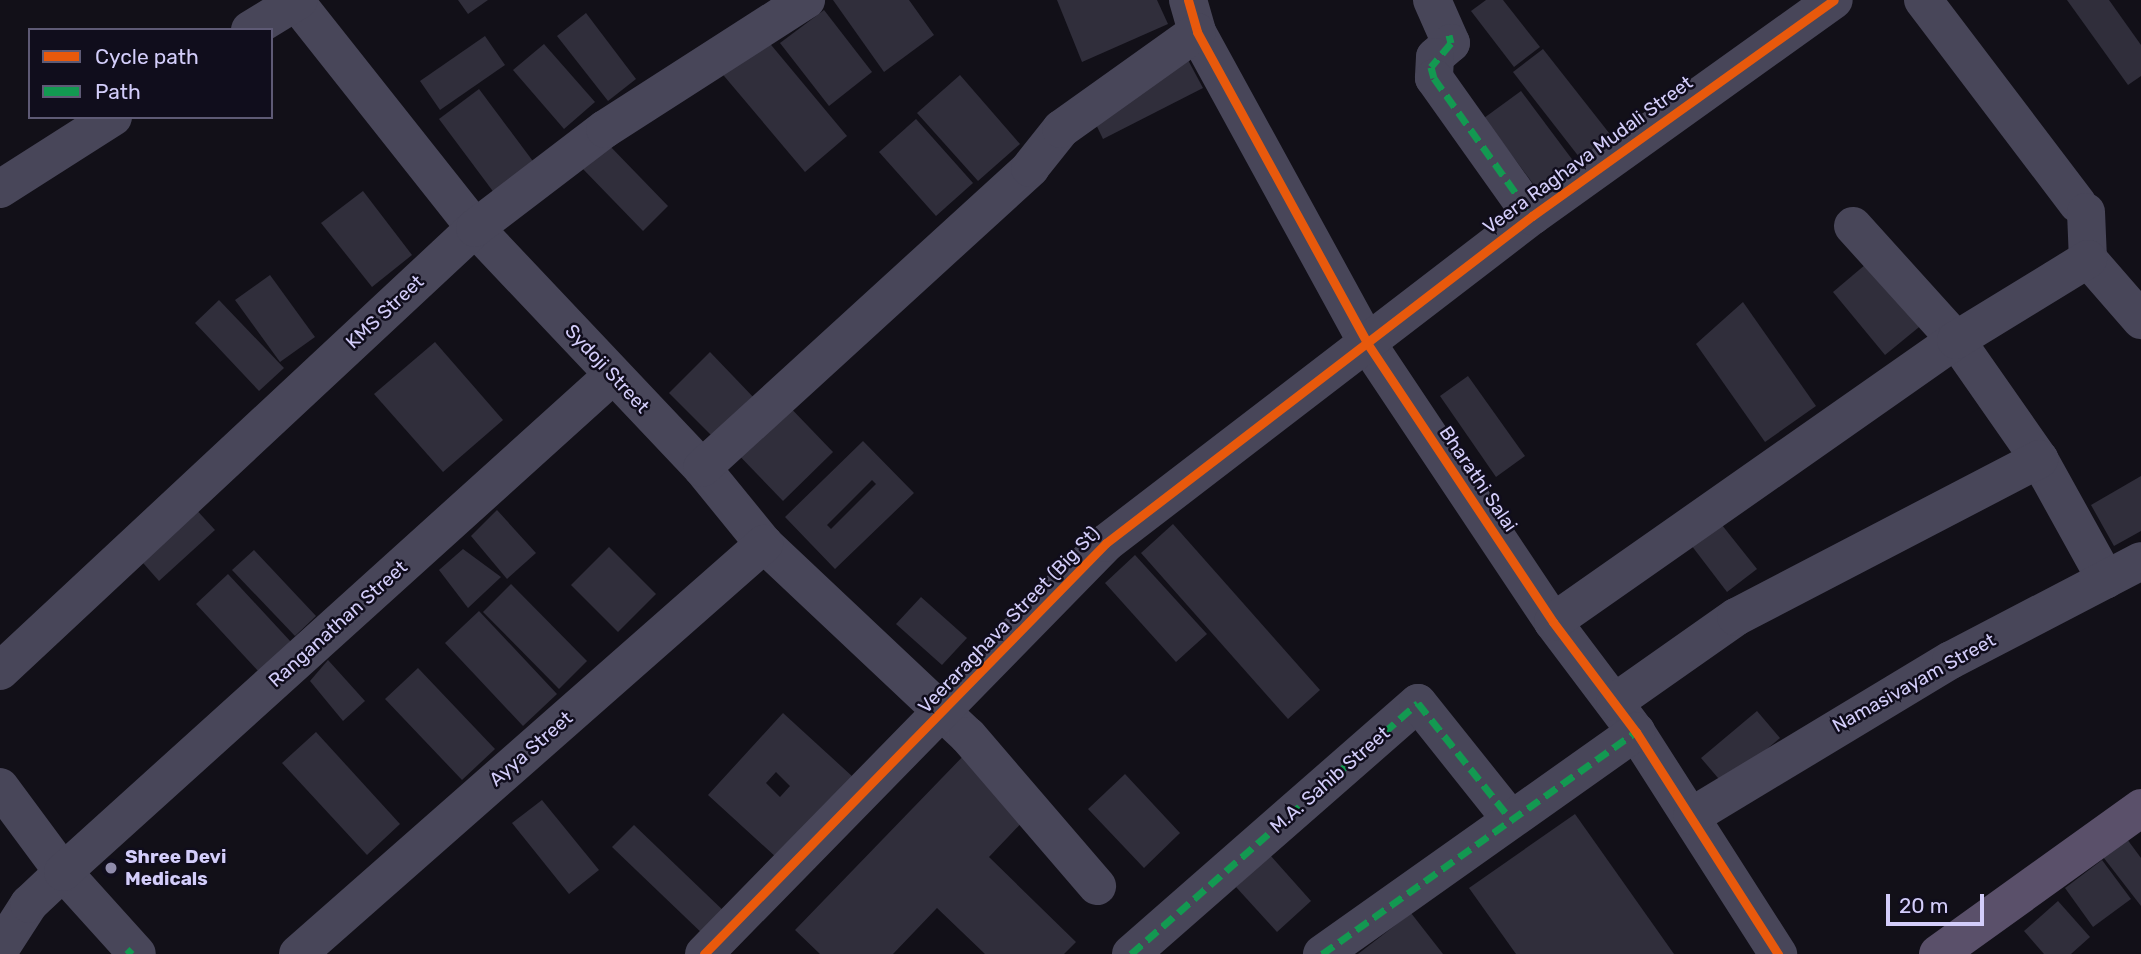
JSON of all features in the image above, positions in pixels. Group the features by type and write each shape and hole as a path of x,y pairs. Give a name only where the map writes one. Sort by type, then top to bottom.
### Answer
{"main road":[{"path":"1938,954 2141,808"}],"street":[{"name":"KMS Street","path":"0,671 475,228 606,129 806,0"},
{"path":"1432,0 1451,43 1435,57 1433,78 1532,216"},
{"name":"Veera Raghava Mudali Street","path":"1367,343 1532,216 1834,0"},
{"path":"1923,0 2082,208 2088,259 2134,295"},
{"name":"Sydoji Street","path":"298,1 475,228 612,376 702,468 764,544 940,716 968,736 1097,886"},
{"path":"253,17 298,1"},
{"path":"702,468 1030,168 1061,129 1193,16"},
{"name":"Bharathi Salai","path":"1193,16 1367,343 1553,622 1625,717 1779,954"},
{"path":"0,189 110,119"},
{"path":"1853,226 1956,340 2039,459 2106,580"},
{"path":"1553,622 1956,340 2088,259"},
{"name":"Veeraraghava Street (Big St)","path":"704,954 940,716 1106,543 1367,343"},
{"name":"Ranganathan Street","path":"0,949 29,904 63,872 612,376"},
{"path":"1321,954 1509,817 1736,617 2039,459"},
{"name":"Ayya Street","path":"298,954 764,544"},
{"name":"Namasivayam Street","path":"1692,817 1939,667 2141,561"},
{"name":"M.A. Sahib Street","path":"1131,954 1418,702 1509,817"},
{"path":"0,787 63,872 132,952"}],"building":[{"path":"458,0 488,0 468,14"},
{"path":"833,0 909,0 934,35 884,72"},
{"path":"1057,0 1157,0 1168,24 1082,62"},
{"path":"1486,0 1503,0 1540,47 1514,67 1471,11"},
{"path":"2067,0 2109,0 2141,45 2141,76 2128,85"},
{"path":"824,10 872,72 829,106 780,43"},
{"path":"586,13 636,79 608,101 557,36"},
{"path":"762,34 847,136 805,172 719,70"},
{"path":"485,36 505,65 440,110 420,81"},
{"path":"544,44 595,102 564,129 513,70"},
{"path":"1543,49 1613,138 1583,162 1513,72"},
{"path":"1188,60 1203,88 1103,139 1089,110"},
{"path":"960,75 1020,144 978,181 917,113"},
{"path":"479,89 535,164 495,194 439,119"},
{"path":"1521,91 1580,170 1543,197 1484,118"},
{"path":"916,119 973,183 936,216 879,152"},
{"path":"607,143 668,206 643,231 582,168"},
{"path":"363,191 412,255 372,287 321,223"},
{"path":"1872,259 1924,323 1885,355 1833,292"},
{"path":"270,275 315,337 280,362 235,300"},
{"path":"219,300 284,368 259,391 195,323"},
{"path":"1743,302 1816,406 1765,442 1696,344"},
{"path":"435,342 503,420 443,472 374,394"},
{"path":"710,352 756,400 716,440 669,393"},
{"path":"1468,376 1525,456 1496,477 1440,396"},
{"path":"782,399 833,452 783,501 731,447"},
{"path":"863,441 914,493 835,569 785,517","holes":["872,480 876,484 831,529 827,525"]},
{"path":"2141,476 2141,531 2114,546 2091,505"},
{"path":"192,505 215,530 159,581 136,555"},
{"path":"497,510 536,553 507,579 471,536"},
{"path":"1714,515 1757,569 1727,592 1685,537"},
{"path":"1173,524 1320,690 1288,719 1141,553"},
{"path":"609,547 656,594 618,632 571,585"},
{"path":"463,549 501,577 468,608 439,570"},
{"path":"254,550 316,616 295,636 232,570"},
{"path":"1135,555 1207,634 1176,662 1105,583"},
{"path":"228,574 291,642 259,672 196,604"},
{"path":"511,584 587,661 559,689 483,612"},
{"path":"921,597 967,638 942,665 896,624"},
{"path":"479,611 557,694 523,726 445,643"},
{"path":"328,660 365,701 343,721 310,681"},
{"path":"418,668 495,749 462,780 385,699"},
{"path":"1757,711 1780,738 1724,785 1701,758"},
{"path":"783,713 853,777 778,859 708,795","holes":["776,772 790,786 780,797 766,783"]},
{"path":"316,732 400,824 367,855 282,763"},
{"path":"970,749 1029,815 989,857 1076,942 1064,954 985,954 937,908 893,954 820,954 795,930"},
{"path":"1125,774 1180,833 1144,868 1088,809"},
{"path":"542,800 599,870 569,894 512,823"},
{"path":"1575,814 1674,954 1516,954 1469,888"},
{"path":"634,825 729,916 707,938 612,847"},
{"path":"2124,835 2141,858 2141,906 2100,853"},
{"path":"1270,855 1311,901 1277,932 1236,887"},
{"path":"2102,860 2131,899 2093,927 2065,888"},
{"path":"2058,901 2090,937 2071,954 2044,954 2024,931"},
{"path":"1411,913 1443,954 1358,954"}],"marked path":[{"path":"1449,35 1451,43 1431,67 1434,78 1532,216"},
{"path":"1131,954 1418,703 1509,817"},
{"path":"1322,954 1636,732"},
{"path":"127,954 132,949"}],"cycle path":[{"path":"1188,0 1197,32 1367,343 1553,622 1636,732 1778,954"},
{"path":"704,954 1106,543 1532,216 1834,0"}],"place":[{"name":"Shree Devi Medicals","path":"111,868"}]}
